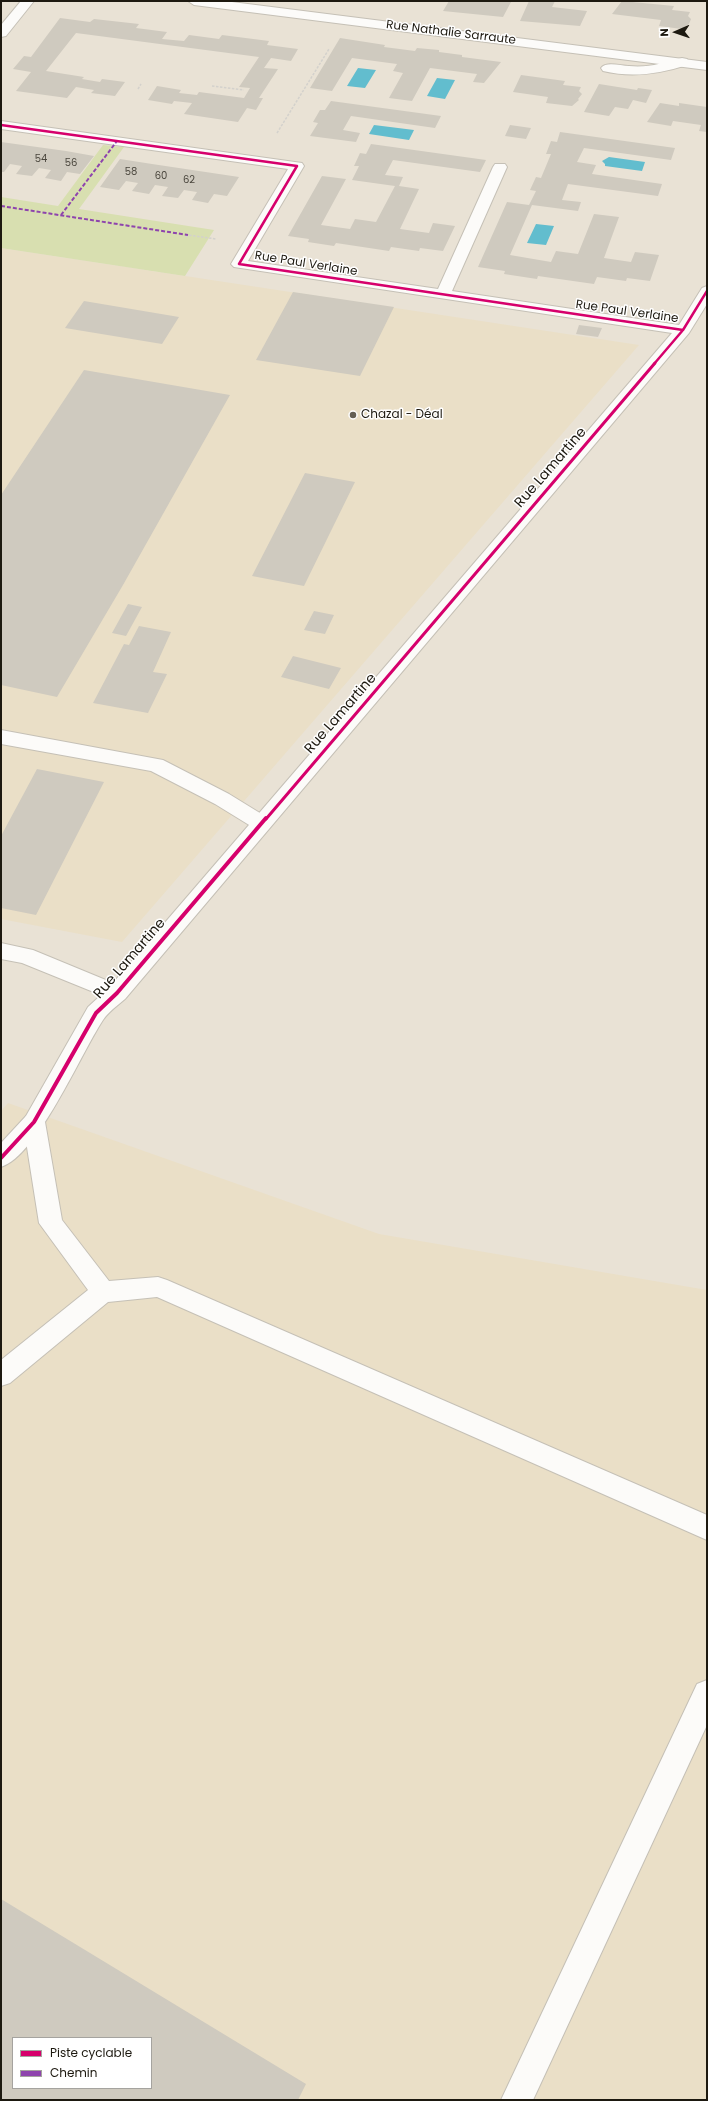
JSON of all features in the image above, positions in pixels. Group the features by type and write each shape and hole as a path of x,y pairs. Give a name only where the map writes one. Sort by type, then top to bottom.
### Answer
{"street":[{"path":"1,33 28,1"},
{"name":"Rue Nathalie Sarraute","path":"194,1 707,66"},
{"path":"608,68 643,73 658,71 682,62"},
{"name":"Rue Paul Verlaine","path":"1,125 296,166 239,264 683,330"},
{"path":"443,294 500,167"},
{"name":"Rue Lamartine","path":"1,1158 34,1122 96,1013 116,993 683,330 707,291"},
{"path":"1,737 156,765 222,799 261,823"},
{"path":"1,951 26,956 116,993"},
{"path":"34,1122 51,1223 103,1292"},
{"path":"1,1375 103,1292 158,1287 707,1528"},
{"path":"517,2100 707,1694"}],"path":[{"path":"260,161 346,20"},
{"path":"138,89 141,84"},
{"path":"212,86 244,90"}],"shaded area":[{"path":"1,248 639,345 122,942 1,919"},
{"path":"8,1103 379,1234 707,1290 707,2100 1,2100 1,1111"}],"green space":[{"path":"103,145 124,147 79,209 214,230 185,276 1,248 1,197 58,206"}],"water":[{"path":"358,68 376,70 365,88 347,86"},
{"path":"437,78 455,80 445,99 427,96"},
{"path":"374,125 414,130 409,140 369,134"},
{"path":"609,157 645,162 642,171 605,166 602,161"},
{"path":"536,224 554,226 546,245 527,243"}],"building":[{"path":"449,1 511,2 503,17 443,11"},
{"path":"529,1 555,1 552,7 587,11 580,26 520,21"},
{"path":"622,1 674,6 672,10 690,12 688,16 691,19 689,24 682,29 659,26 661,20 612,14"},
{"path":"60,18 90,22 94,19 139,24 136,28 167,32 162,39 184,41 189,35 219,39 222,35 269,41 267,45 298,49 291,61 271,58 264,68 278,69 259,98 263,98 256,110 247,108 238,122 184,114 192,103 174,101 172,104 148,100 157,86 181,90 179,93 197,95 199,92 244,98 250,88 239,87 259,57 76,33 46,71 84,77 82,79 100,82 102,79 125,82 115,96 91,93 94,90 76,87 67,98 16,91 31,72 13,69 24,56 31,57"},
{"path":"340,38 385,45 384,47 415,51 417,48 439,50 439,52 462,55 462,57 501,62 484,83 473,82 477,74 430,68 412,101 389,98 403,73 393,71 397,64 352,58 332,91 310,88"},
{"path":"521,75 565,81 563,85 581,87 579,91 582,94 578,99 579,100 572,106 546,103 548,97 513,92"},
{"path":"599,84 637,90 638,88 652,90 646,103 633,100 628,109 615,107 609,116 584,112"},
{"path":"331,101 441,116 435,128 351,116 343,130 360,133 356,142 310,136 318,123 313,122 320,110 325,110"},
{"path":"660,103 679,106 679,103 707,107 707,132 699,131 701,125 673,121 671,126 647,122"},
{"path":"510,125 531,128 526,139 505,136"},
{"path":"560,132 675,148 671,160 584,148 577,162 596,165 592,174 662,184 658,196 568,184 562,200 581,202 578,211 532,205 510,255 551,262 556,251 578,254 594,214 619,217 604,258 631,262 635,252 659,255 650,281 627,278 626,281 597,277 594,284 538,276 537,279 504,274 505,271 478,267 507,202 529,205 536,191 530,190 536,177 541,178 551,154 546,154 551,141 557,142"},
{"path":"1,142 94,156 80,174 67,172 61,181 45,178 51,170 39,168 32,176 16,174 22,166 10,164 4,172 1,172"},
{"path":"371,144 486,160 480,172 393,160 385,175 403,177 399,186 419,189 400,229 429,233 433,223 455,226 443,251 420,248 419,251 391,247 389,251 336,243 334,246 308,242 309,239 288,236 322,176 346,179 321,225 350,229 355,219 376,222 395,186 352,180 359,166 354,166 360,153 366,154"},
{"path":"120,159 239,177 227,196 214,194 208,203 192,200 197,192 184,190 178,198 162,196 168,187 155,185 149,194 132,191 138,183 126,181 119,190 100,187"},
{"path":"293,292 394,307 360,376 256,360"},
{"path":"84,301 179,317 162,344 65,328"},
{"path":"579,325 602,328 598,337 576,334"},
{"path":"84,370 230,395 123,585 57,697 1,685 1,495"},
{"path":"305,473 355,482 304,586 252,576"},
{"path":"128,604 142,607 126,636 112,633"},
{"path":"314,611 334,615 325,634 304,630"},
{"path":"139,626 171,632 153,672 167,674 148,713 93,703 124,644 129,645"},
{"path":"293,656 341,668 329,689 281,677"},
{"path":"37,769 104,782 36,915 1,908 1,836"},
{"path":"1,1899 306,2084 298,2100 1,2100"}],"marked path":[{"path":"61,215 117,141"},
{"path":"1,206 188,235"}],"cycle path":[{"path":"1,125 297,166 239,264 683,330"},
{"path":"1,1158 34,1122 96,1013 117,993 683,330 707,291"}],"place":[{"name":"Chazal - Déal","path":"353,415"}]}
